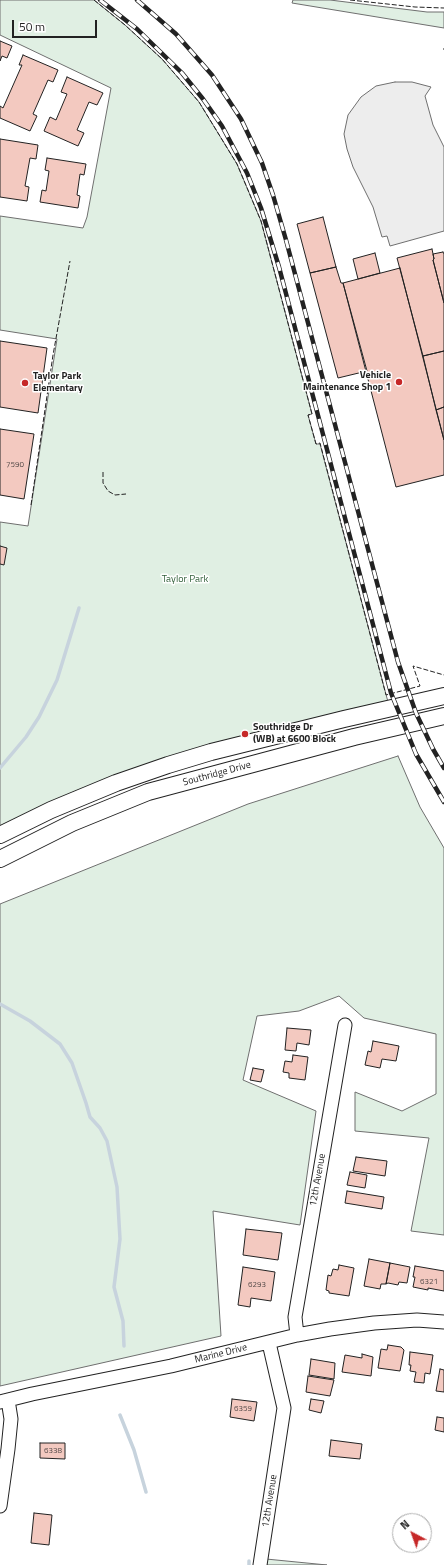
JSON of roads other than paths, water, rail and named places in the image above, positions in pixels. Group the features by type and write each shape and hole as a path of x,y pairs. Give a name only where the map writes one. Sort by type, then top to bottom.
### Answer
{"main road":[{"path":"0,835 51,810 116,783 168,765 211,752 337,720 444,696"},
{"name":"Southridge Drive","path":"0,859 72,822 148,792 444,716"}],"street":[{"name":"12th Avenue","path":"297,1336 295,1317 345,1025"},
{"name":"Marine Drive","path":"4,1401 171,1366 330,1329 374,1323 417,1320 444,1322"},
{"name":"12th Avenue","path":"260,1565 284,1408 269,1343"},
{"path":"0,1506 11,1418 4,1401"}],"waterway":[{"path":"0,768 26,737 39,717 57,680 79,608"},
{"path":"0,1004 30,1021 60,1044 72,1063 90,1117 100,1128 107,1141 117,1187 120,1239 114,1287 123,1321 124,1346"},
{"path":"120,1415 134,1450 146,1492"}],"railway":[{"path":"100,0 137,29 182,73 222,126 247,173 261,208 279,267 391,693 416,754 444,802"},
{"path":"137,0 176,34 212,75 241,119 262,163 286,240 398,662 416,713 444,768"}],"place":[{"name":"Vehicle Maintenance Shop 1","path":"399,382"},
{"name":"Taylor Park Elementary","path":"25,383"},
{"name":"Southridge Dr (WB) at 6600 Block","path":"245,734"}],"park label":[{"name":"Taylor Park","path":"185,580"}]}
